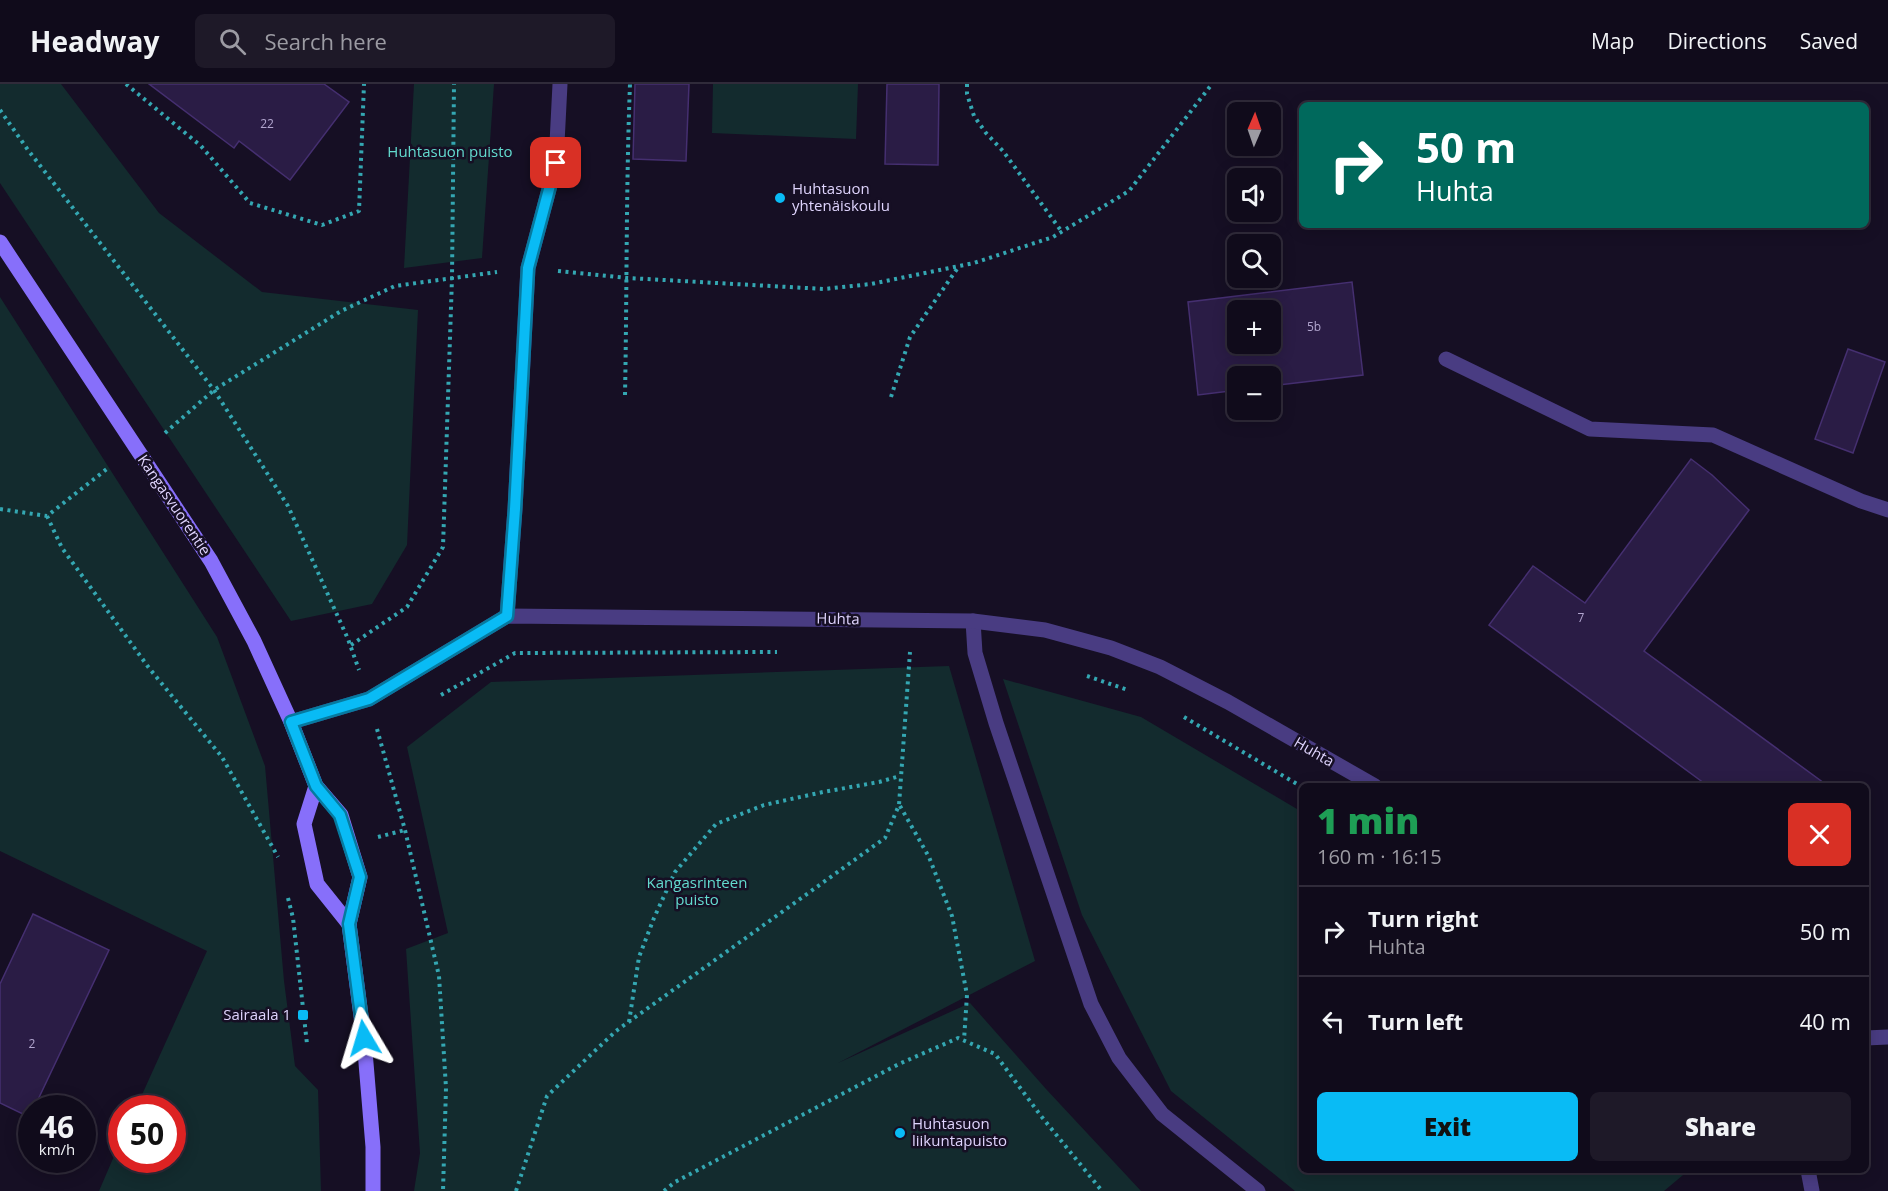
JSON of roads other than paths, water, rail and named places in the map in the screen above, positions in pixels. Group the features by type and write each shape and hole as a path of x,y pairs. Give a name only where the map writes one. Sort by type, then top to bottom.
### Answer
{"main road":[{"name":"Kangasvuorentie","path":"0,242 211,561 254,642 291,722 316,786 340,815 360,877 349,924 364,1038 373,1148 373,1191"},
{"path":"316,786 304,824 317,884 349,924"}],"street":[{"path":"291,722 369,699 507,616 528,268 556,163 560,84"},
{"path":"1446,359 1590,429 1713,435 1861,501 1888,510"},
{"name":"Huhta","path":"507,616 973,621 1045,630 1111,648 1160,667 1228,702 1370,783"},
{"path":"973,621 975,653 996,723 1049,884 1096,1013 1119,1058 1162,1114 1258,1191"},
{"path":"1869,1038 1888,1037"},
{"path":"1809,1173 1812,1191"}],"place":[{"name":"Huhtasuon yhtenäiskoulu","path":"780,198"},
{"name":"Sairaala 1","path":"303,1015"},
{"name":"Huhtasuon liikuntapuisto","path":"900,1133"}],"park label":[{"name":"Huhtasuon puisto","path":"450,152"},
{"name":"Kangasrinteen puisto","path":"697,892"}]}
